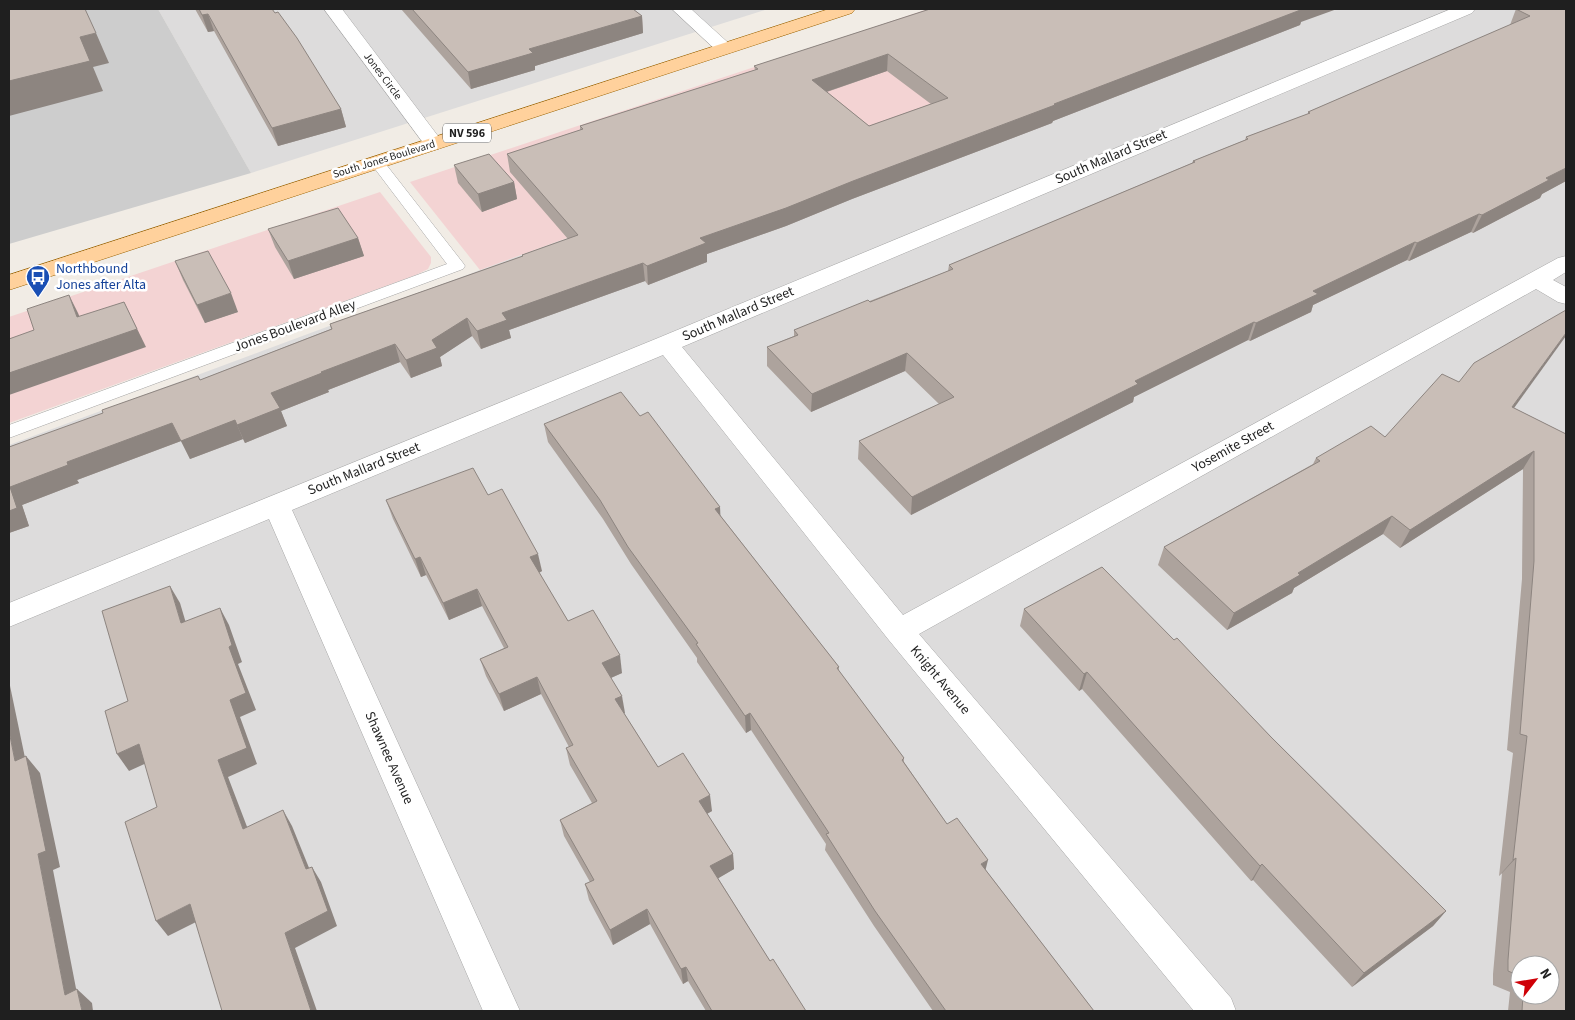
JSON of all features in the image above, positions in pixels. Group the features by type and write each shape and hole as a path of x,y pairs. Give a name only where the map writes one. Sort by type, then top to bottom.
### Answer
{"main road":[{"name":"South Jones Boulevard","path":"9,283 846,9"}],"street":[{"name":"Jones Circle","path":"333,9 434,144"},
{"path":"680,9 725,48"},
{"name":"South Mallard Street","path":"9,615 667,344 1466,9"},
{"name":"Yosemite Street","path":"899,631 1566,263"},
{"path":"1536,280 1566,297"},
{"name":"Knight Avenue","path":"667,344 899,631 1218,1011"},
{"name":"Shawnee Avenue","path":"276,505 502,1011"}],"lane":[{"name":"Jones Boulevard Alley","path":"9,432 457,266 376,162"}],"shaded area":[{"path":"9,9 158,9 251,173 9,244"},
{"path":"158,9 768,9 251,173"},
{"path":"928,9 1191,9 480,270 410,182"},
{"path":"1191,9 1566,9 1566,1011 9,1011 9,445"},
{"path":"380,192 431,257 428,269 9,423 9,317"}],"building":[{"path":"9,9 85,9 96,33 80,37 90,61 9,81"},
{"path":"199,9 272,9 275,13 278,12 297,38 341,109 272,128 208,14 202,15"},
{"path":"412,9 633,9 642,16 529,49 533,53 468,72"},
{"path":"930,9 1303,9 786,208 700,238 706,243 647,266 643,263 502,313 507,320 477,331 467,318 432,340 437,348 406,360 395,344 321,372 271,393 280,408 237,425 235,420 181,441 172,423 67,462 68,465 10,487 17,508 9,511 9,447 103,413 102,410 198,376 200,380 332,329 330,324 578,235 507,154 583,129 580,126 758,69 754,66","holes":["888,54 948,98 869,126 812,80"]},
{"path":"1516,9 1566,9 1566,168 1546,178 1549,180 1482,215 1479,214 1417,243 1415,242 1313,291 1318,294 1256,323 1254,322 1135,381 1138,384 912,497 859,441 954,397 907,353 812,394 767,347 798,335 794,330 868,300 870,302 953,269 949,265 1248,139 1246,137 1310,113 1308,112 1530,16"},
{"path":"489,154 514,182 478,194 454,165"},
{"path":"338,208 358,238 288,261 268,229"},
{"path":"208,251 231,293 197,305 175,261"},
{"path":"69,295 77,317 124,302 137,329 9,373 9,339 34,330 27,309"},
{"path":"1566,310 1566,333 1512,407 1566,434 1566,1011 1522,1011 1522,1005 1560,1005 1560,955 1510,955 1510,972 1508,971 1516,858 1513,860 1527,736 1520,734 1534,561 1534,451 1410,530 1392,516 1298,573 1300,575 1234,613 1164,547 1320,461 1316,458 1371,426 1385,437 1442,374 1459,382 1474,363"},
{"path":"621,392 640,416 648,412 720,507 715,509 839,667 837,668 904,758 902,760 947,824 957,818 988,860 981,864 1094,1011 946,1011 875,911 826,834 829,833 750,713 745,716 696,644 698,643 628,547 600,500 544,424"},
{"path":"473,468 488,495 502,489 538,554 530,557 568,621 593,610 620,655 602,663 622,696 615,699 658,767 683,753 710,795 699,801 733,854 710,866 770,961 773,959 806,1011 712,1011 686,967 681,969 647,909 610,930 585,884 594,880 560,820 597,801 566,748 573,745 537,677 499,694 480,659 508,647 477,589 443,603 420,557 415,559 386,500"},
{"path":"1102,567 1174,640 1177,638 1271,737 1446,911 1364,973 1262,864 1260,866 1087,672 1084,674 1024,609"},
{"path":"170,586 181,623 220,608 232,645 229,647 246,693 230,700 247,748 218,760 243,829 283,810 306,869 312,867 328,911 285,933 311,1011 222,1011 190,904 156,921 125,822 157,807 139,744 117,754 105,711 128,701 102,611"},
{"path":"9,731 15,761 26,756 46,851 38,854 65,995 77,989 82,1011 9,1011"}],"place":[{"name":"Northbound Jones after Alta","path":"38,298"}]}
